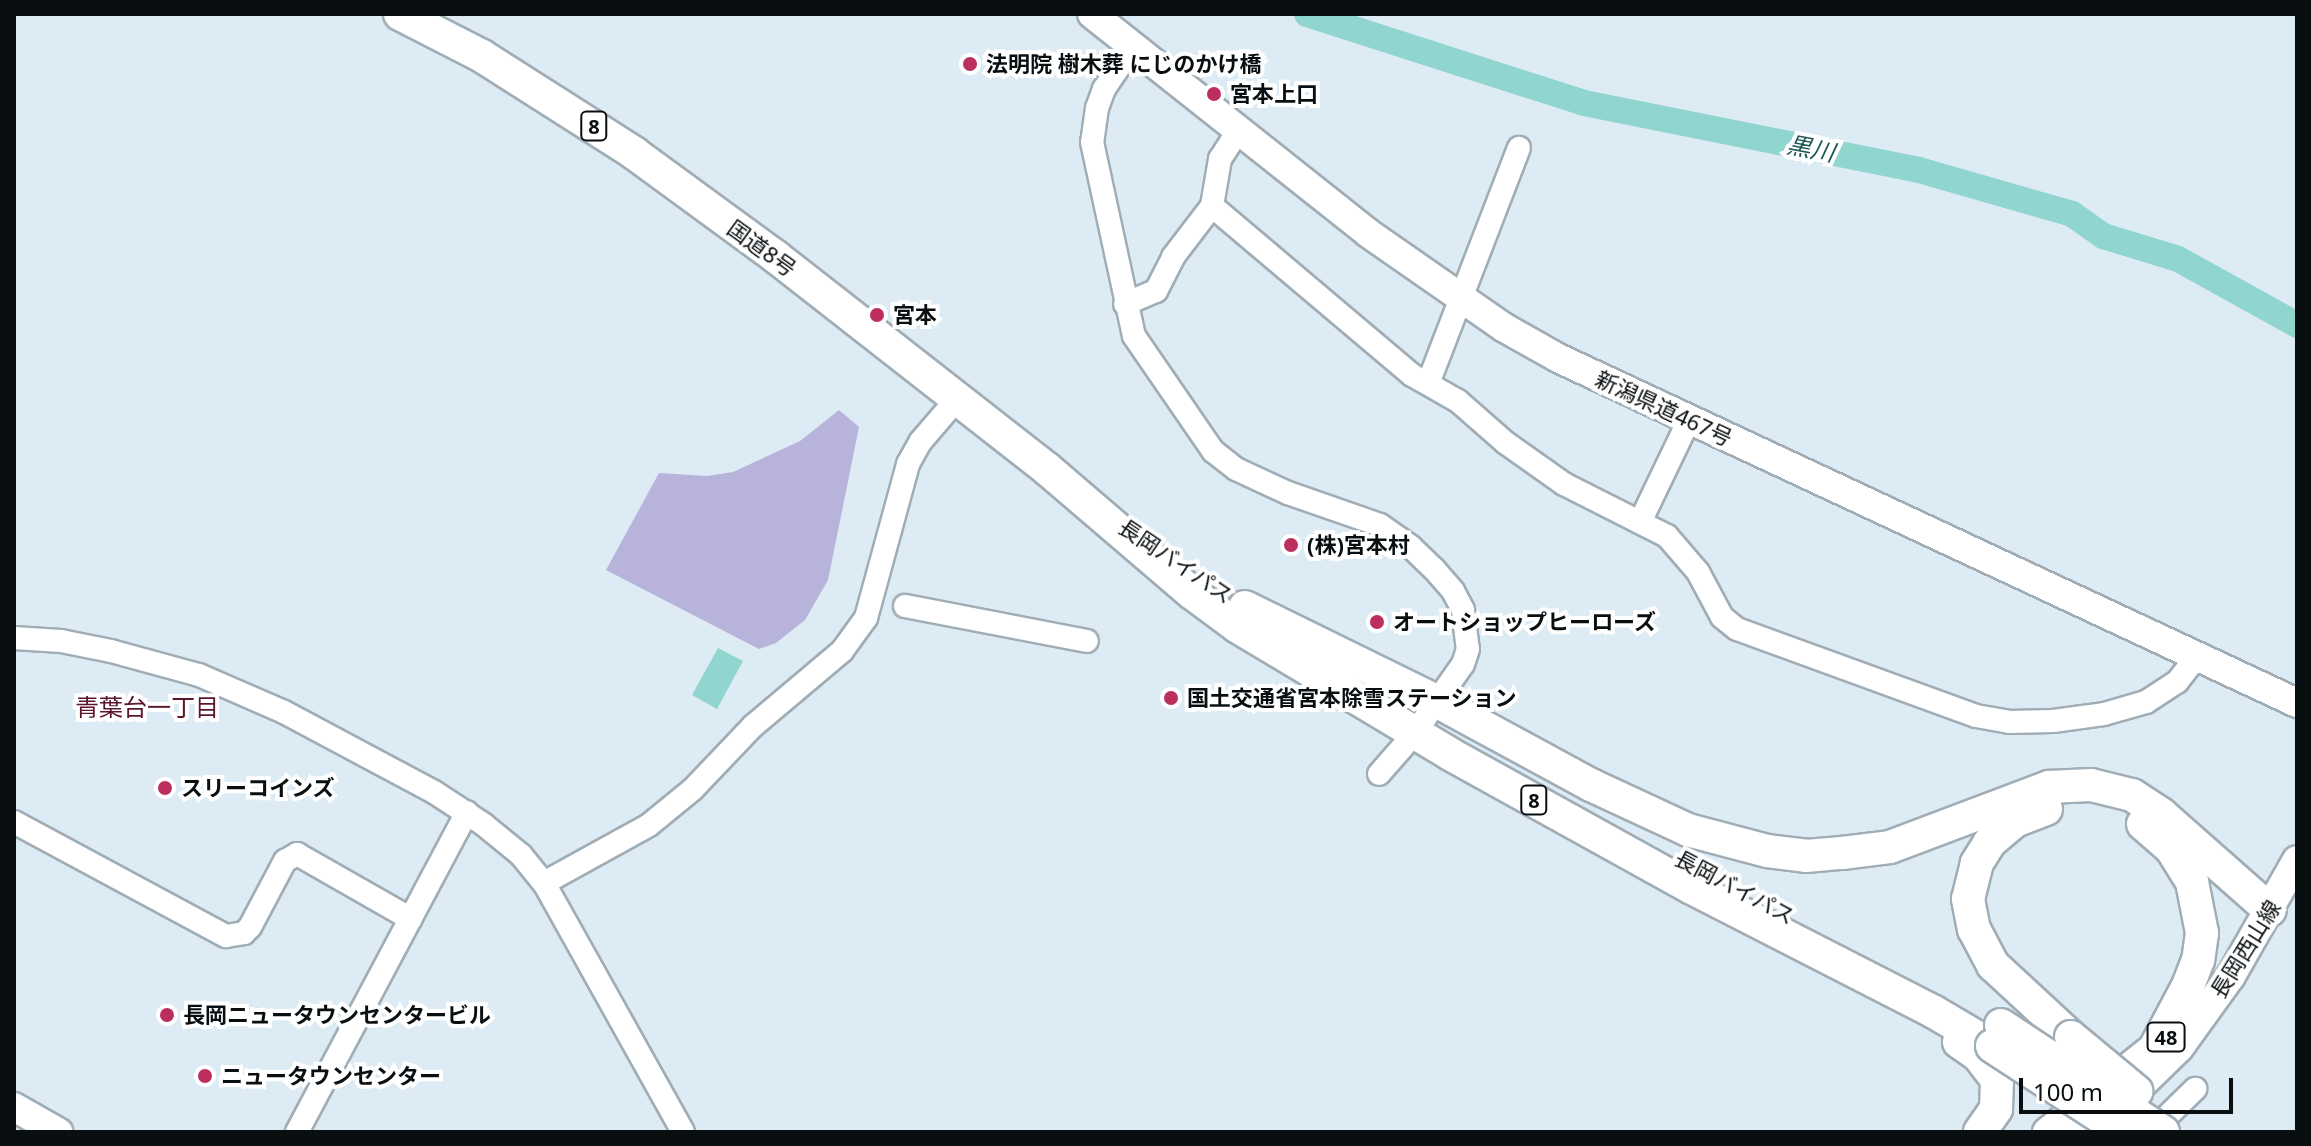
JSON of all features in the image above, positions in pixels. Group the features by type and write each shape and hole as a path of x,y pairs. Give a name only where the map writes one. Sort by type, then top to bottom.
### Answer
{"highway":[{"name":"国道8号","path":"411,16 572,111 776,257 1103,513"},
{"name":"長岡バイパス","path":"1103,513 1192,593 1238,627 1426,718 1479,769 1692,888 1934,1012 1996,1036 2124,1132"},
{"name":"長岡バイパス","path":"1103,513 1245,607 1426,718 1755,899 2163,1132"},
{"path":"1426,718 1688,830 1767,851 1806,856 1890,847 2049,787 2091,785 2110,789 2132,795 2161,814 2267,916"},
{"path":"1479,769 1538,813 1701,910 1965,1045 1992,1069 1999,1090 1996,1109 1980,1132"},
{"path":"2154,1050 2198,960 2202,933 2198,899 2184,868 2161,839 2133,818 2088,802 2066,804 2028,815 2001,830 1977,863 1968,899 1974,929 1993,965 2071,1037 2184,1132"}],"main road":[{"name":"新潟県道467号","path":"1092,14 1368,233 1463,300 1558,358 2297,703"},
{"name":"長岡西山線","path":"2082,1132 2140,1086 2179,1048 2231,976 2297,860"},
{"name":"48","path":"2047,1132 2154,1050 2220,979 2267,916"},
{"path":"2076,1132 2098,1092"},
{"path":"14,1107 58,1132"}],"street":[{"path":"1133,46 1104,89 1097,108 1092,142 1134,336 1213,451 1236,469 1288,493 1380,525 1411,547 1453,591 1463,610 1468,649 1463,664 1426,718 1379,774"},
{"path":"1125,304 1156,291 1173,257 1212,206 1220,159 1238,131"},
{"path":"1429,381 1463,300 1519,148"},
{"path":"1212,206 1412,375 1429,381 1564,484 1641,520 1667,536 1698,572 1722,617 1737,629 1976,716 2009,722 2053,721 2118,710 2162,693 2187,672 2197,656"},
{"path":"544,883 649,825 693,789 753,726 842,651 866,618 908,464 921,441 968,407"},
{"path":"1641,520 1689,420"},
{"path":"905,606 1087,641"},
{"path":"17,645 111,651 199,675 284,712 467,812 521,855 544,883 683,1132"},
{"path":"297,1132 467,812"},
{"path":"14,822 226,936 244,933 250,927 285,861 297,854 411,919"},
{"path":"2151,1132 2195,1089"}],"shaded area":[{"path":"839,410 859,427 828,580 805,620 776,643 759,649 606,570 659,473 707,476 733,472 800,441"},
{"path":"718,648 743,661 717,709 692,695"}],"waterway":[{"name":"黒川","path":"1307,14 1584,103 1919,170 2072,214 2103,236 2178,259 2297,325"}],"place":[{"name":"法明院 樹木葬 にじのかけ橋","path":"970,64"},
{"name":"宮本上口","path":"1214,94"},
{"name":"宮本","path":"877,315"},
{"name":"(株)宮本村","path":"1291,545"},
{"name":"オートショップヒーローズ","path":"1377,622"},
{"name":"国土交通省宮本除雪ステーション","path":"1171,698"},
{"name":"スリーコインズ","path":"165,788"},
{"name":"長岡ニュータウンセンタービル","path":"167,1015"},
{"name":"ニュータウンセンター","path":"205,1076"}],"district":[{"name":"青葉台一丁目","path":"147,707"}]}
